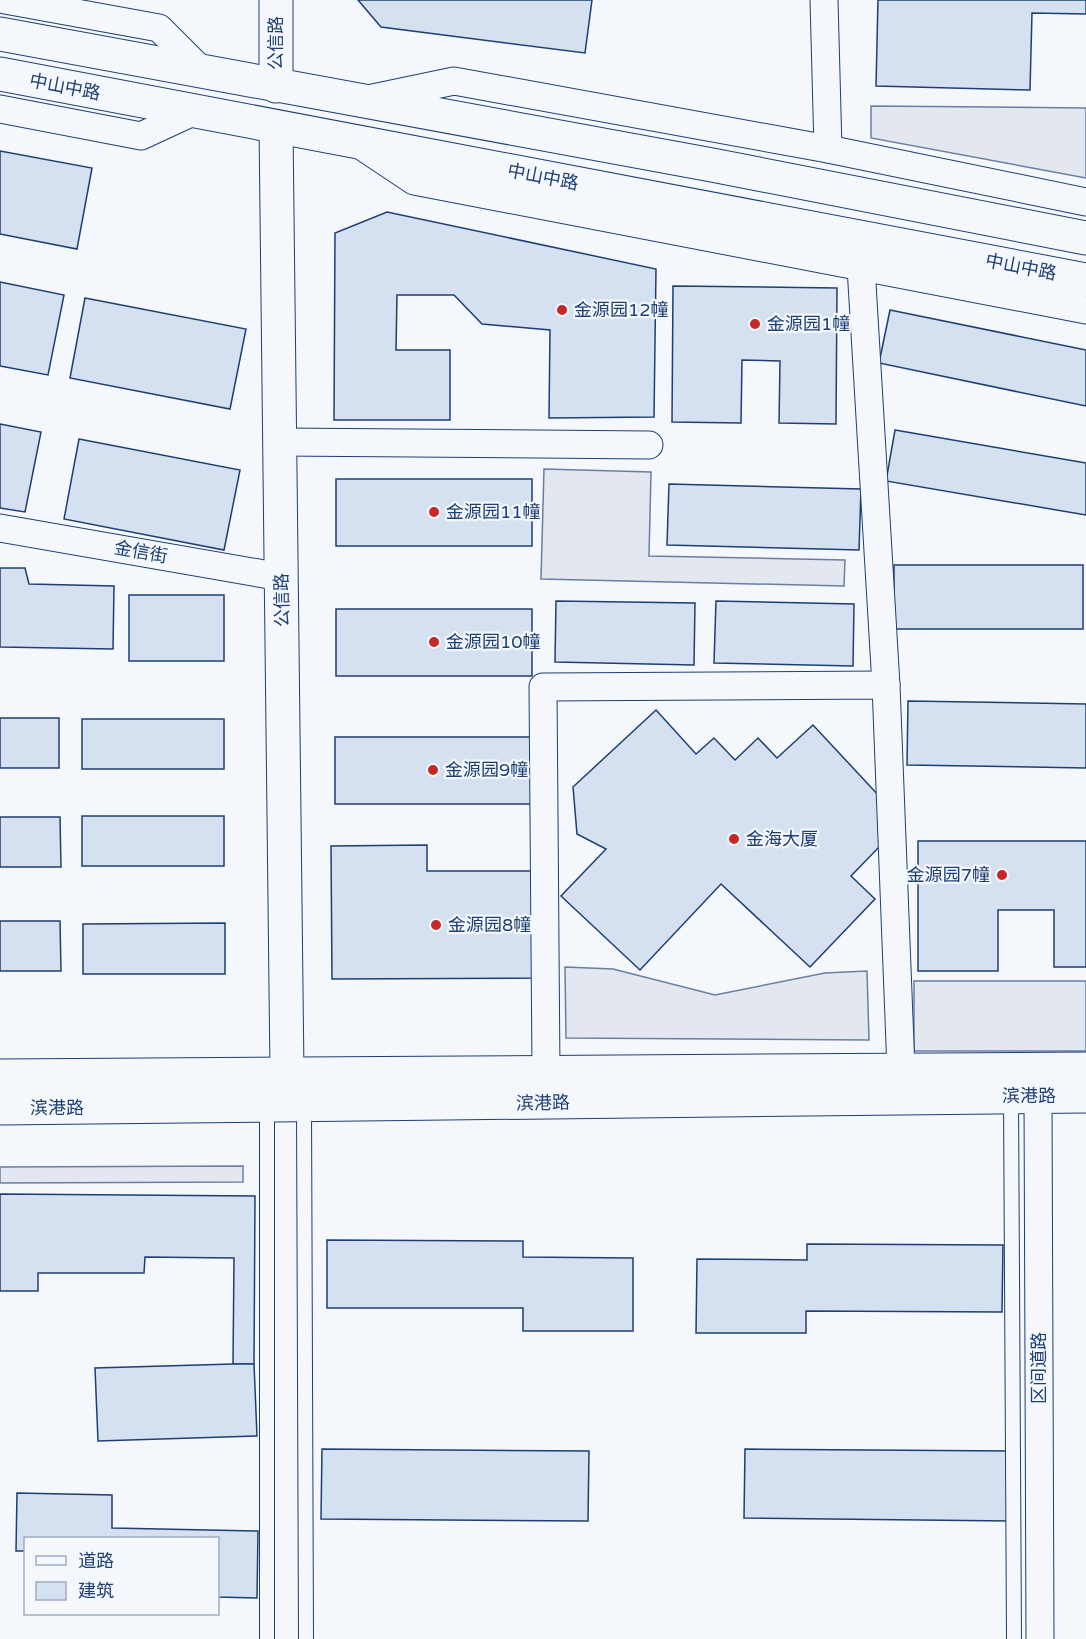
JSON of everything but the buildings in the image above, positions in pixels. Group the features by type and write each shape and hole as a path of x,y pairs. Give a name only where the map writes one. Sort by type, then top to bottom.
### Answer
{"street":[{"path":"5,0 159,28 202,71"},
{"name":"公信路","path":"276,0 276,86"},
{"path":"824,0 828,149"},
{"path":"0,34 712,165 1079,228"},
{"name":"中山中路","path":"0,74 738,214 860,252 1086,281"},
{"path":"361,101 454,81 828,149 1086,202"},
{"path":"0,109 141,136 195,111"},
{"name":"公信路","path":"276,127 287,1074"},
{"path":"712,165 759,136"},
{"path":"354,141 414,181 698,234 860,252 1086,310"},
{"path":"698,234 738,214"},
{"path":"860,252 886,686 901,1070"},
{"path":"1058,304 1086,281"},
{"path":"280,442 649,445"},
{"name":"金信街","path":"0,528 281,577"},
{"path":"546,1073 543,687 886,686"},
{"name":"滨港路","path":"0,1076 1086,1069"},
{"name":"区间道路","path":"1024,1096 1040,1639"},
{"name":"滨港路","path":"0,1108 267,1107 1086,1096"}],"lane":[{"path":"1014,1639 1024,1096"},
{"path":"304,1106 306,1639"},
{"path":"267,1107 267,1639"}],"shaded area":[{"path":"871,106 1086,108 1086,178 871,138"},
{"path":"544,469 651,472 649,556 845,560 844,586 541,579"},
{"path":"565,967 613,969 715,995 825,973 867,971 869,1040 566,1038"},
{"path":"914,981 1086,981 1086,1051 914,1051"},
{"path":"243,1166 243,1182 0,1183 0,1167"}],"place":[{"name":"金源园12幢","path":"562,310"},
{"name":"金源园1幢","path":"755,324"},
{"name":"金源园11幢","path":"434,512"},
{"name":"金源园10幢","path":"434,642"},
{"name":"金源园9幢","path":"433,770"},
{"name":"金海大厦","path":"734,839"},
{"name":"金源园7幢","path":"1002,875"},
{"name":"金源园8幢","path":"436,925"}]}
